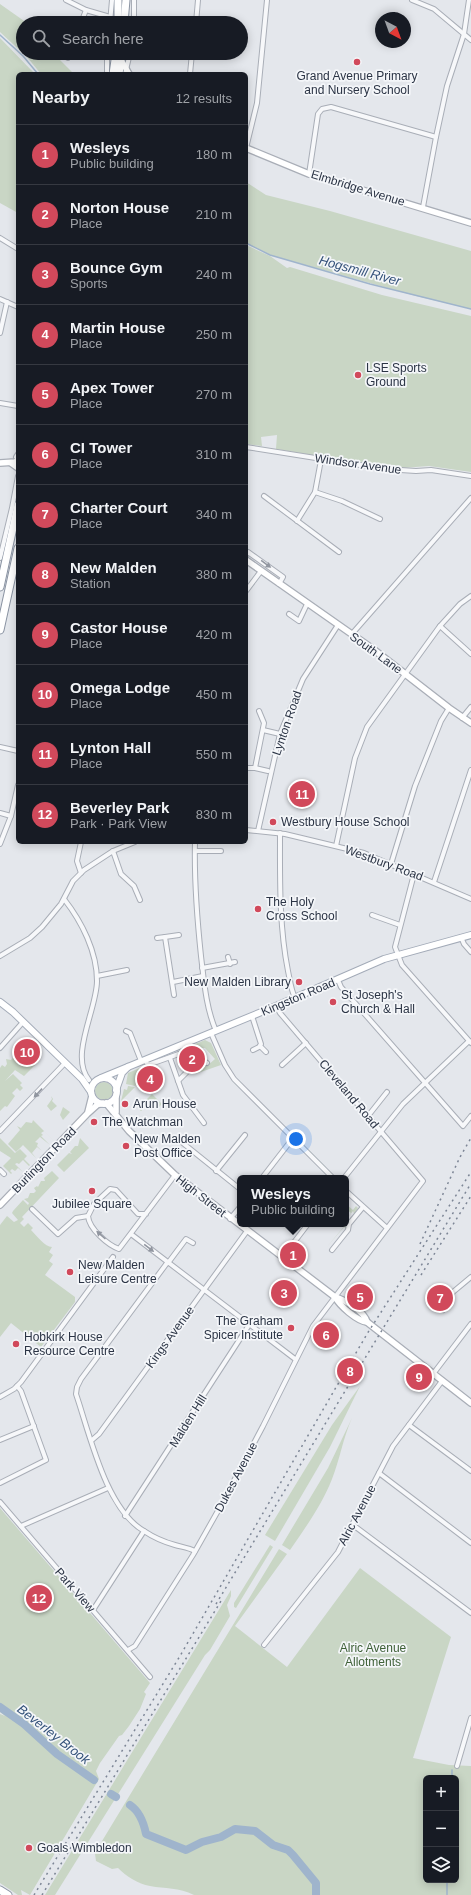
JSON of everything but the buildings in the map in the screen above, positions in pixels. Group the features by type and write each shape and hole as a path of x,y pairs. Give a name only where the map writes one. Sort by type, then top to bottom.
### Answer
{"highway":[{"path":"118,0 118,16"},
{"path":"125,16 126,0"},
{"path":"113,72 115,60"},
{"path":"123,60 125,72"},
{"path":"0,587 16,514"},
{"path":"0,630 16,557"},
{"path":"0,1890 8,1895"}],"main road":[{"name":"Elmbridge Avenue","path":"248,149 309,174 362,191 423,207 471,223"},
{"path":"11,463 16,458"},
{"path":"0,462 11,463 16,467"},
{"name":"South Lane","path":"248,561 406,675 462,718 471,723"},
{"name":"Kingston Road","path":"98,1079 397,955 471,935"},
{"path":"0,1002 23,1022 75,1075 82,1079 110,1080 115,1084 116,1114"},
{"path":"82,1079 98,1102 104,1103 112,1100 122,1073 128,1067"},
{"path":"92,1094 92,1085 98,1079"},
{"name":"Burlington Road","path":"87,1114 92,1094"},
{"name":"Burlington Road","path":"0,1205 87,1114 97,1105 104,1103"},
{"name":"High Street","path":"104,1103 116,1114 129,1131 175,1175 237,1224"},
{"name":"High Street","path":"240,1227 335,1297 345,1301 366,1318 368,1322 471,1403"}],"street":[{"path":"66,0 86,10 107,16"},
{"path":"110,16 112,0"},
{"path":"134,0 134,16"},
{"path":"197,16 198,0"},
{"path":"248,140 257,103 267,0"},
{"path":"412,0 434,9 471,40"},
{"path":"423,207 447,86 464,34 469,0"},
{"path":"84,16 86,10"},
{"path":"107,60 107,72"},
{"path":"125,72 128,60"},
{"path":"190,72 191,60"},
{"path":"309,174 318,114 322,109 331,107 436,137"},
{"path":"0,238 16,248"},
{"path":"0,299 16,306"},
{"path":"0,333 7,302"},
{"path":"0,403 16,406"},
{"name":"Windsor Avenue","path":"248,448 385,469 416,472 431,470 471,476"},
{"path":"297,521 315,492 321,460"},
{"path":"0,558 16,486"},
{"path":"315,492 342,501 380,519"},
{"path":"264,496 339,552"},
{"path":"351,635 471,498"},
{"path":"248,554 283,577 279,584"},
{"path":"248,588 261,571"},
{"path":"15,576 16,572"},
{"path":"336,846 355,758 367,727 440,626 460,604 471,596"},
{"path":"289,614 299,622 307,604"},
{"name":"Lynton Road","path":"258,831 280,734 303,679 338,626"},
{"path":"440,626 471,654"},
{"path":"462,718 471,707"},
{"path":"391,864 415,786 441,721 449,708"},
{"path":"254,768 264,722 259,711"},
{"path":"262,730 280,734"},
{"path":"0,748 16,751"},
{"path":"248,768 268,771"},
{"path":"434,882 471,770"},
{"path":"0,844 11,816 16,794"},
{"path":"0,813 11,816"},
{"name":"Westbury Road","path":"248,830 280,833 364,853 471,898"},
{"path":"280,833 280,888 283,935 286,960 295,998"},
{"path":"81,844 77,861 78,869 81,874"},
{"path":"0,956 30,938 42,927 64,899 73,881 81,874 113,850 130,844"},
{"path":"195,844 195,900 203,976 214,1032 230,1074 330,1175"},
{"path":"113,850 121,874 134,886 140,900"},
{"path":"195,851 221,851"},
{"path":"346,1175 403,1104 470,1042 404,968 397,955 395,947 414,874"},
{"path":"64,899 80,922 91,950 97,976 94,1000 85,1035 83,1067 81,1073 75,1075"},
{"path":"372,915 400,924"},
{"path":"157,938 179,935"},
{"path":"165,937 174,995"},
{"path":"461,938 471,952"},
{"path":"228,957 230,964"},
{"path":"202,968 235,962"},
{"path":"97,976 127,970"},
{"path":"173,982 203,976"},
{"path":"338,980 341,987 463,1126 471,1116"},
{"name":"Cleveland Road","path":"276,1006 280,1013 423,1181"},
{"path":"252,1016 259,1035 260,1046 266,1052"},
{"path":"0,1048 23,1022"},
{"path":"126,1031 130,1033 143,1061 148,1065 186,1051 187,1043"},
{"path":"282,1065 306,1043"},
{"path":"253,1050 260,1046"},
{"path":"170,1058 186,1100 204,1123"},
{"path":"178,1081 198,1061 204,1061 207,1063"},
{"path":"0,1131 64,1064"},
{"path":"83,1067 89,1080"},
{"path":"368,1116 387,1092"},
{"path":"216,1171 245,1135"},
{"path":"264,1175 293,1138"},
{"path":"179,1140 237,1187"},
{"path":"0,1170 4,1174"},
{"path":"146,1214 138,1214 116,1190 110,1189 91,1208 88,1216 90,1224 98,1233 119,1249 131,1234 146,1214 175,1175"},
{"name":"Dukes Avenue","path":"128,1650 134,1646 195,1551 263,1426 295,1359 313,1326 423,1181"},
{"path":"349,1194 387,1228"},
{"path":"349,1224 363,1207"},
{"path":"32,1210 58,1234 67,1228 76,1218 88,1216"},
{"path":"230,1219 237,1211"},
{"path":"282,1258 306,1227"},
{"path":"332,1250 348,1230 348,1227"},
{"name":"Kings Avenue","path":"92,1440 99,1434 247,1232"},
{"path":"131,1234 295,1359"},
{"path":"193,1243 186,1239 77,1387 76,1394 108,1488 126,1516 144,1531 168,1543 195,1551"},
{"path":"0,1397 10,1392 17,1386 113,1257"},
{"path":"443,1310 453,1292 471,1278"},
{"path":"433,1374 471,1324"},
{"name":"Malden Hill","path":"126,1516 249,1325"},
{"name":"Alric Avenue","path":"264,1645 338,1552 393,1446 442,1381"},
{"path":"0,1483 46,1460 21,1391 17,1386"},
{"path":"409,1425 471,1471"},
{"path":"0,1440 34,1426"},
{"path":"379,1473 471,1543"},
{"path":"20,1526 108,1488"},
{"name":"Park View","path":"0,1502 150,1677"},
{"path":"353,1525 471,1613"},
{"path":"93,1610 144,1531"},
{"path":"457,1766 471,1718"}],"green space":[{"path":"0,4 17,16 16,47 0,32"},
{"path":"0,38 16,54 16,60 21,60 33,72 16,72 16,212 0,203"},
{"path":"29,60 60,60 72,72 39,72"},
{"path":"248,183 266,195 330,211 471,251 471,309 416,296 270,255 248,244"},
{"name":"LSE Sports Ground","path":"248,246 270,256 287,268 290,267 382,295 471,316 471,472 429,466 402,468 372,465 276,449 277,435 261,437 262,446 248,444"},
{"path":"205,1040 211,1043 221,1065 195,1074 197,1073 191,1071 203,1063 207,1066 215,1059 205,1048 190,1048 190,1046"},
{"path":"191,1049 196,1049 184,1061 179,1056 188,1053"},
{"path":"36,1050 32,1056 38,1062 24,1076 15,1070 5,1081 13,1074 22,1083 20,1085 23,1088 20,1091 17,1088 12,1093 15,1096 7,1107 5,1106 0,1111 0,1068 2,1065 5,1067 7,1064 6,1059 11,1060 15,1055 24,1063"},
{"path":"144,1066 147,1068 147,1077 142,1081 139,1078"},
{"path":"142,1067 138,1078 141,1081 135,1087 138,1080 135,1086 126,1084 128,1073"},
{"path":"104,1082 110,1085 113,1091 110,1097 104,1100 98,1097 95,1091 98,1085"},
{"path":"128,1086 135,1087 121,1101 124,1089 127,1090"},
{"path":"152,1094 162,1104 158,1108 155,1105 152,1107 149,1104 141,1111 138,1108"},
{"path":"51,1096 53,1099 52,1101 57,1106 51,1111 47,1106 52,1099"},
{"path":"63,1107 70,1112 63,1120 60,1115"},
{"path":"33,1120 44,1131 41,1133 43,1135 41,1136 50,1145 40,1137 35,1142 38,1143 37,1146 42,1151 37,1147 32,1153 36,1158 23,1145 16,1152 8,1144 20,1130 17,1126 21,1128 26,1122 32,1123"},
{"path":"0,1138 15,1153 20,1149 27,1156 24,1159 30,1165 29,1166 23,1160 19,1164 15,1164 23,1172 18,1168 15,1171 12,1169 10,1171 12,1173 11,1174 3,1166 11,1158 0,1151"},
{"path":"80,1138 89,1148 64,1172 57,1165 69,1153 72,1154 70,1152 75,1146 78,1146"},
{"path":"52,1171 59,1178 22,1217 24,1219 20,1223 24,1227 28,1223 33,1228 31,1230 41,1241 49,1247 52,1247 49,1252 53,1255 49,1261 53,1264 45,1275 75,1297 75,1302 41,1347 11,1323 0,1337 0,1225 7,1216 14,1222 18,1220 12,1213 13,1211 23,1200 28,1205 29,1203 24,1199 28,1198 30,1193 34,1193 36,1191 34,1188 37,1186 38,1187 41,1181 45,1181 44,1178"},
{"path":"356,1206 358,1208 354,1214 353,1211 349,1216 351,1213 349,1211 349,1207 353,1210"},
{"path":"360,1386 330,1447 275,1541 265,1535 332,1425"},
{"path":"352,1418 328,1489 313,1516 290,1550 282,1545 328,1468"},
{"path":"0,1508 150,1683 144,1692 146,1694 140,1709 129,1726 122,1735 119,1736 100,1763 96,1771 99,1779 30,1895 21,1890 22,1895 18,1895 0,1883 0,1714 5,1716 0,1712"},
{"path":"270,1545 273,1547 236,1608 234,1607 234,1603"},
{"name":"Alric Avenue Allotments","path":"279,1549 287,1554 235,1626 287,1667 360,1568 451,1637 413,1758 449,1765 471,1766 471,1895 194,1895 177,1889 156,1887 137,1882 128,1877 118,1868 112,1869 96,1861 95,1854"},
{"path":"231,1590 231,1596 227,1605 230,1616 210,1650 205,1655 55,1895 45,1895"}],"waterway":[{"name":"Hogsmill River","path":"0,35 16,50"},
{"name":"Hogsmill River","path":"26,60 36,72"},
{"name":"Hogsmill River","path":"248,244 270,255 370,284 471,309"},
{"name":"Beverley Brook","path":"0,1707 24,1724 57,1754 94,1780"},
{"path":"452,1770 452,1775"},
{"name":"Beverley Brook","path":"111,1794 116,1797"},
{"name":"Beverley Brook","path":"130,1805 141,1818 146,1834 186,1850 202,1842 221,1837 235,1829 255,1831 273,1845 288,1850 293,1855 316,1883 316,1895"},
{"path":"447,1883 447,1895"}],"railway":[{"path":"420,1244 460,1157 471,1138"},
{"path":"34,1895 180,1656 367,1334 471,1172"},
{"path":"216,1604 470,1185"},
{"path":"421,1275 471,1196"},
{"path":"42,1895 221,1601"}],"place":[{"name":"Grand Avenue Primary and Nursery School","path":"357,62"},
{"name":"LSE Sports Ground","path":"358,375"},
{"name":"Lynton Hall","path":"302,794"},
{"name":"Westbury House School","path":"273,822"},
{"name":"The Holy Cross School","path":"258,909"},
{"name":"New Malden Library","path":"299,982"},
{"name":"St Joseph's Church & Hall","path":"333,1002"},
{"name":"Omega Lodge","path":"27,1052"},
{"name":"Norton House","path":"192,1059"},
{"name":"Martin House","path":"150,1079"},
{"name":"Arun House","path":"125,1104"},
{"name":"The Watchman","path":"94,1122"},
{"name":"New Malden Post Office","path":"126,1146"},
{"name":"Jubilee Square","path":"92,1191"},
{"name":"Wesleys","path":"293,1255"},
{"name":"New Malden Leisure Centre","path":"70,1272"},
{"name":"Bounce Gym","path":"284,1293"},
{"name":"Apex Tower","path":"360,1297"},
{"name":"Charter Court","path":"440,1298"},
{"name":"The Graham Spicer Institute","path":"291,1328"},
{"name":"CI Tower","path":"326,1335"},
{"name":"Hobkirk House Resource Centre","path":"16,1344"},
{"name":"New Malden","path":"350,1371"},
{"name":"Castor House","path":"419,1377"},
{"name":"Beverley Park","path":"39,1598"},
{"name":"Goals Wimbledon","path":"29,1848"}]}
